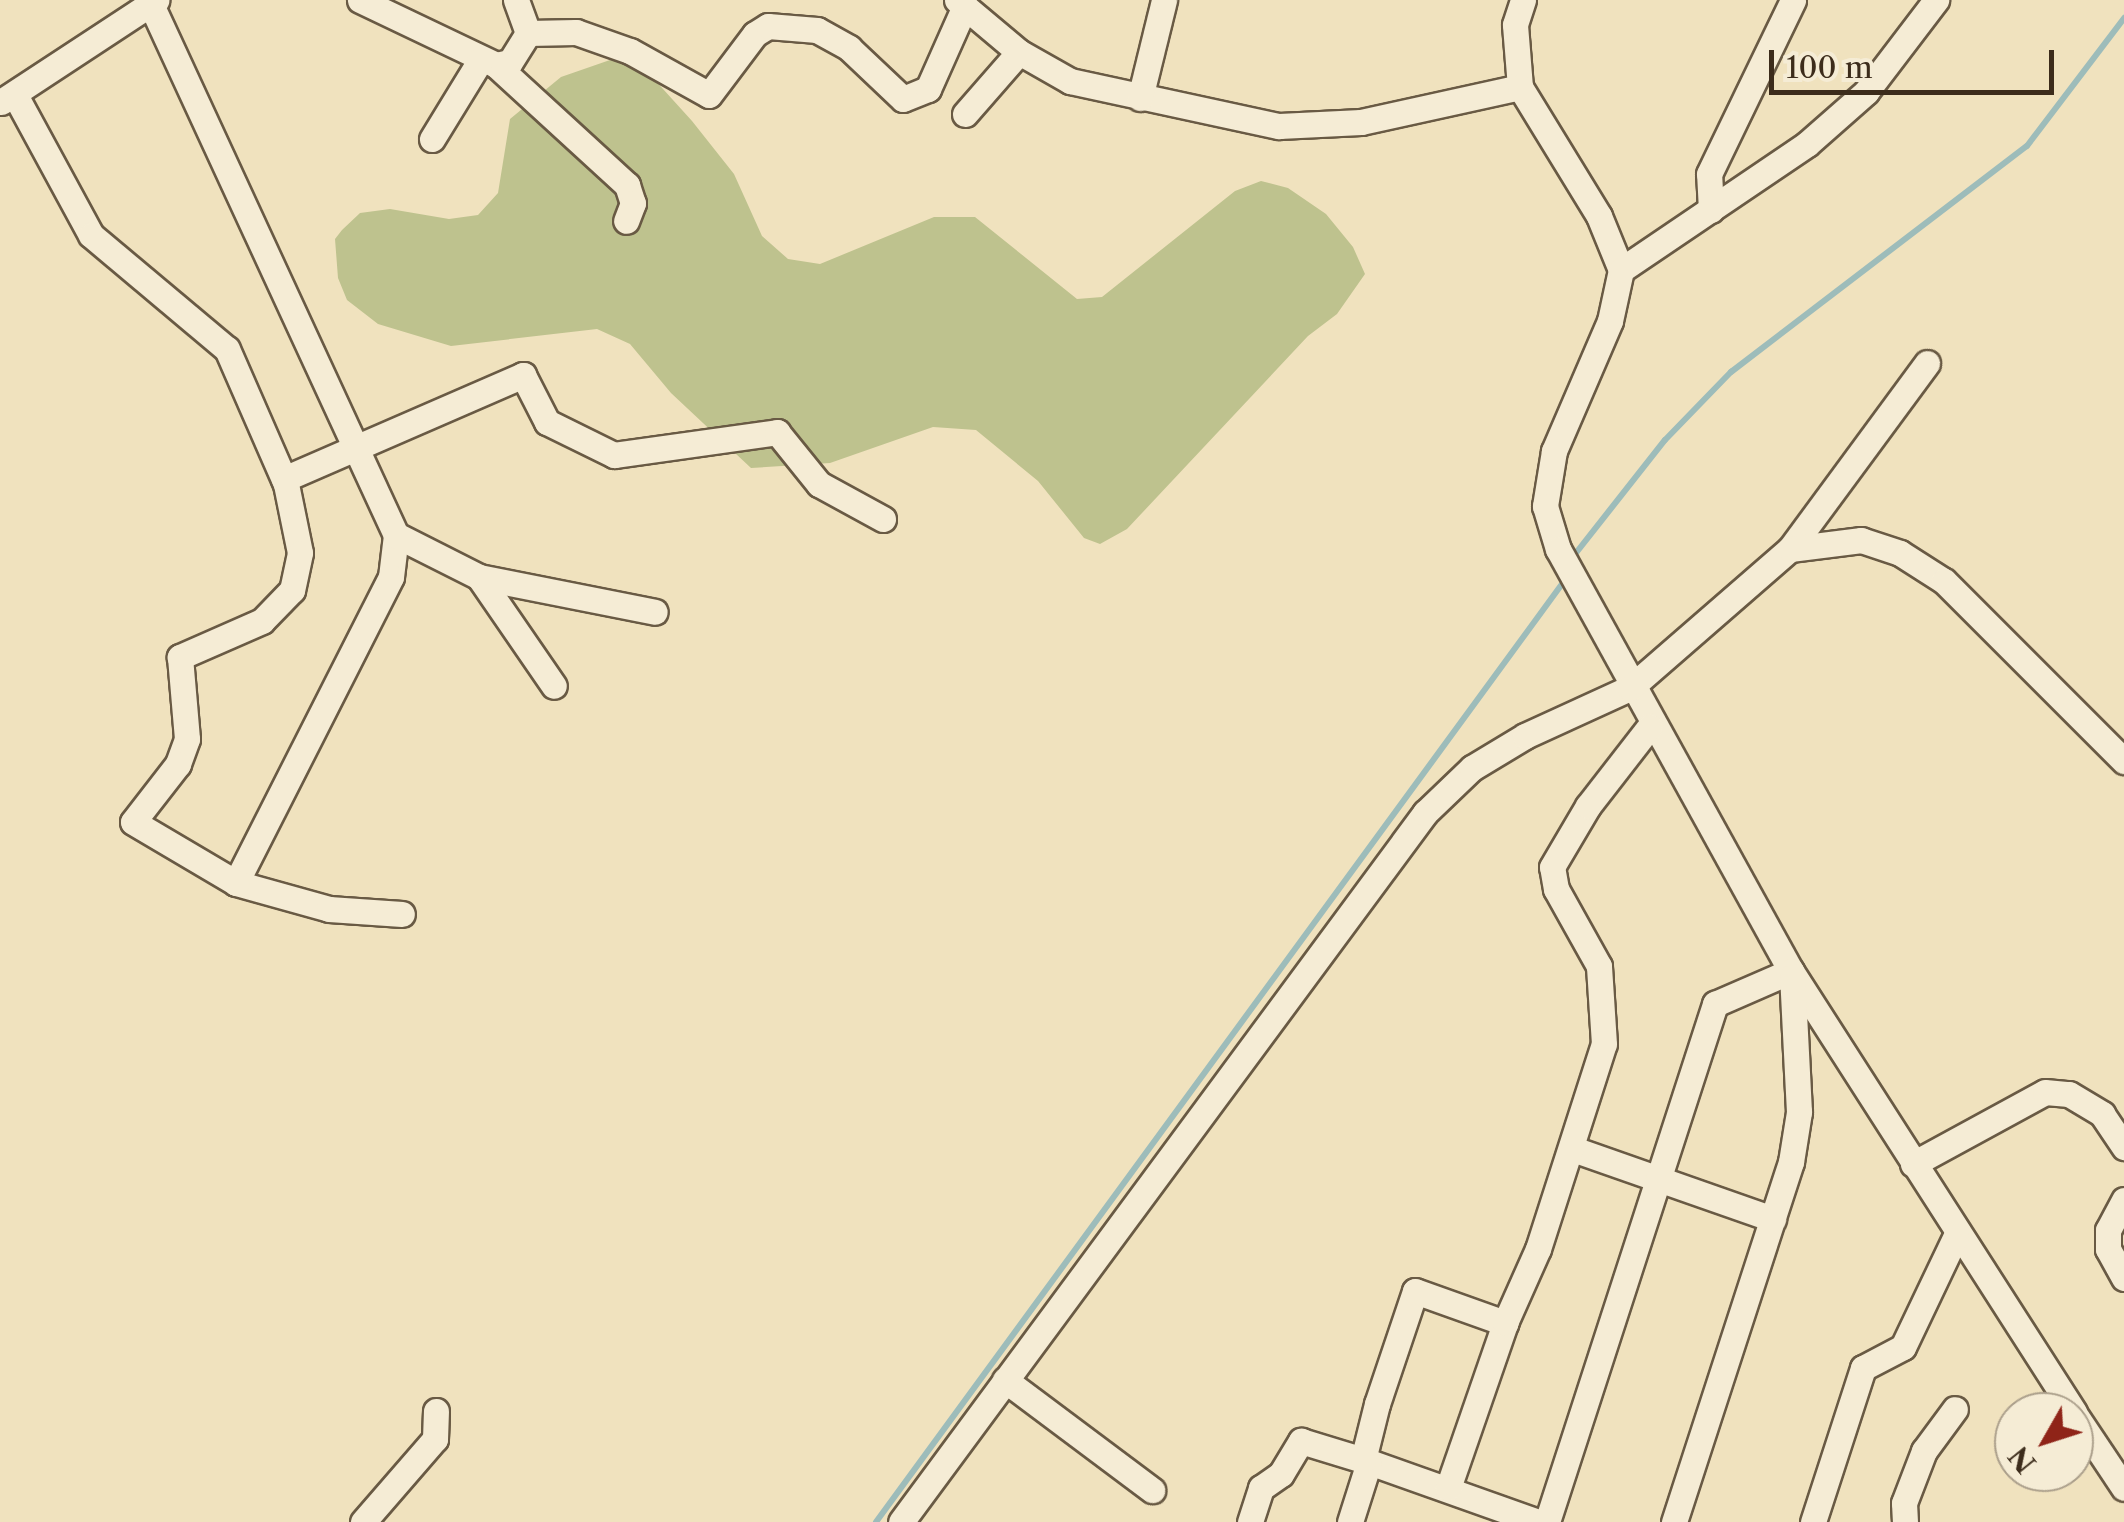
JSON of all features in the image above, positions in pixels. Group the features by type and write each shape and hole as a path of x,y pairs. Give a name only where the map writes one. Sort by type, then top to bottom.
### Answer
{"street":[{"path":"360,0 489,62 627,185 633,203 626,221"},
{"path":"516,0 528,33"},
{"path":"1140,98 1164,0"},
{"path":"1523,0 1514,40 1520,88 1600,216 1621,270 1610,321 1554,451 1545,506 1572,582 1792,971 1956,1236 2061,1392"},
{"path":"1711,210 1709,174 1793,0"},
{"path":"1621,270 1807,144 1866,92 1936,0"},
{"path":"236,883 391,578 396,535 152,1 7,99 91,236 226,349 284,479 300,553 292,590 262,620 180,657 187,740 178,764 133,822 199,867 236,883 329,909 402,914"},
{"path":"528,33 576,32 610,42 709,95 755,34 768,26 817,30 849,48 903,98 928,90 961,3 1019,52 1070,81 1280,126 1323,126 1520,88"},
{"path":"489,62 510,62 528,33"},
{"path":"964,114 1019,52"},
{"path":"432,139 489,62"},
{"path":"900,1522 1425,813 1472,768 1512,744 1630,688 1790,549 1927,362"},
{"path":"284,479 523,375 547,422 614,455 776,432 819,484 883,519"},
{"path":"396,535 479,578 655,612"},
{"path":"1790,549 1861,540 1900,552 1944,581 2124,762"},
{"path":"479,578 554,686"},
{"path":"1448,1488 1573,1149 1603,1054 1599,966 1556,889 1552,866 1588,806 1650,726"},
{"path":"1547,1522 1715,1004 1792,971"},
{"path":"1674,1522 1773,1219 1799,1112 1792,971"},
{"path":"1913,1164 2020,1100 2045,1092 2069,1094 2102,1114 2124,1148"},
{"path":"1573,1149 1773,1219"},
{"path":"2124,1200 2108,1230 2108,1249 2124,1278"},
{"path":"1813,1522 1863,1368 1903,1347 1956,1236"},
{"path":"1350,1522 1415,1291 1506,1323"},
{"path":"1006,1380 1152,1490"},
{"path":"1905,1522 1904,1504 1924,1451 1955,1409"},
{"path":"363,1522 435,1439 436,1410"},
{"path":"1250,1522 1261,1488 1281,1474 1301,1441 1448,1488 1538,1522"},
{"path":"2094,1441 2123,1483"}],"green space":[{"path":"610,60 644,68 692,121 734,174 762,236 788,259 820,264 934,217 975,217 1077,299 1102,297 1235,191 1261,181 1288,188 1326,214 1353,247 1365,274 1337,314 1308,336 1127,529 1100,544 1084,538 1038,481 976,430 933,427 830,463 751,468 671,393 630,344 597,329 451,346 378,324 347,300 338,278 335,239 360,213 390,209 449,219 478,215 498,193 510,119 561,77"}],"waterway":[{"path":"1572,558 1665,440 1731,372 2027,146 2124,18"},
{"path":"876,1522 1565,580"}]}
